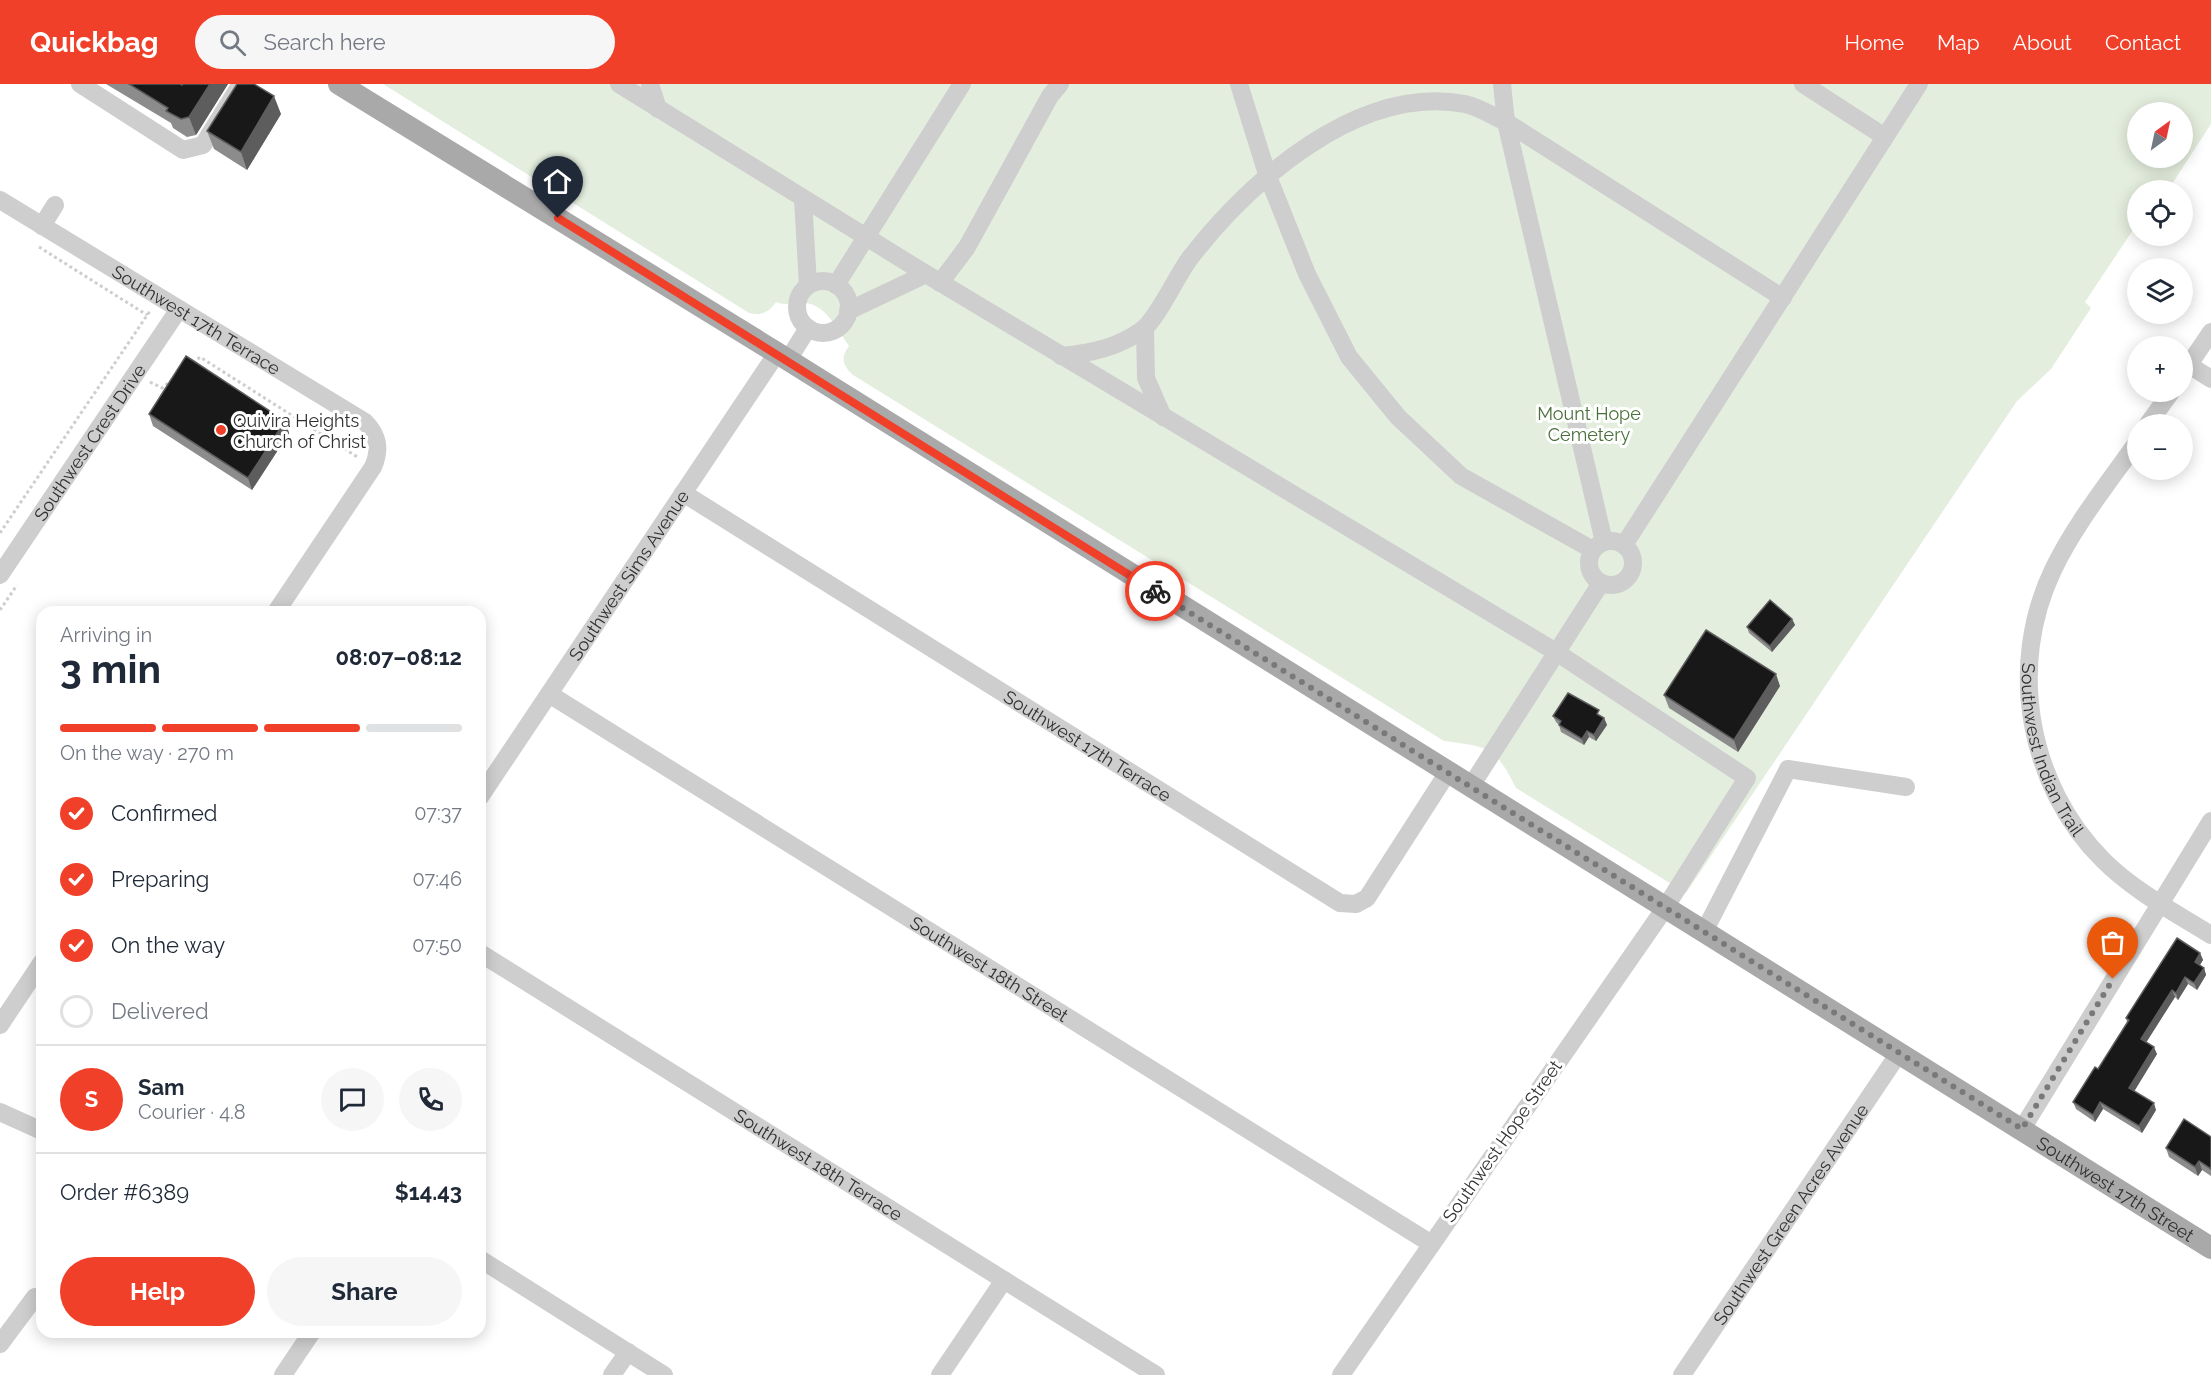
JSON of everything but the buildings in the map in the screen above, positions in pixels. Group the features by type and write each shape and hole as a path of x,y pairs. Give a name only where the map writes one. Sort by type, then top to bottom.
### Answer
{"main road":[{"name":"Southwest 17th Street","path":"339,84 783,356 2211,1248"}],"street":[{"path":"80,84 183,150 202,145 241,84"},
{"path":"619,84 933,279 1556,652"},
{"path":"650,84 658,109"},
{"path":"836,285 962,84"},
{"path":"849,310 933,279 967,247 1050,96 1060,84"},
{"path":"1239,84 1267,174 1307,274 1349,357 1398,417 1461,476 1598,546 1624,545"},
{"path":"1502,84 1506,122 1598,546 1588,564 1590,572 1601,583 1616,584 1628,576 1632,570 1632,556 1624,545"},
{"path":"1803,84 1886,137"},
{"path":"1624,545 1919,84"},
{"path":"1061,356 1092,353 1145,329 1189,259 1267,174 1334,126 1388,104 1413,100 1466,104 1506,122 1783,298"},
{"path":"803,199 808,285"},
{"name":"Southwest 17th Terrace","path":"0,200 364,422 372,429 373,456"},
{"path":"42,226 55,205"},
{"path":"824,281 836,285 845,294 849,310 846,319 833,330 825,333 808,328 798,315 798,298 808,285 824,281"},
{"name":"Southwest Crest Drive","path":"0,575 179,309"},
{"name":"Southwest Sims Avenue","path":"486,788 683,493 783,356 808,328"},
{"path":"1145,329 1146,378 1163,417"},
{"path":"2193,359 2211,332"},
{"path":"2193,373 2211,379"},
{"path":"280,606 373,467 373,456"},
{"name":"Southwest Indian Trail","path":"2127,457 2066,545 2053,570 2035,622 2028,683 2031,718 2039,753 2051,786 2069,818 2103,860 2159,903 2211,935"},
{"name":"Southwest 17th Terrace","path":"683,493 1340,903 1356,904 1367,898 1448,772"},
{"path":"1471,786 1601,583"},
{"name":"Southwest Hope Street","path":"1341,1375 1430,1243 1665,908 1747,778 1556,652"},
{"name":"Southwest 18th Street","path":"549,694 1430,1243"},
{"path":"1704,932 1788,769 1906,788"},
{"path":"2022,1129 2211,820"},
{"name":"Southwest 18th Terrace","path":"486,957 1156,1375"},
{"path":"0,1025 36,971"},
{"name":"Southwest Green Acres Avenue","path":"1682,1375 1899,1053"},
{"path":"0,1112 36,1128"},
{"path":"486,1263 664,1375"},
{"path":"940,1375 1004,1280"},
{"path":"0,1344 35,1297"},
{"path":"283,1375 308,1338"},
{"path":"612,1375 628,1352"}],"path":[{"path":"29,240 147,315"},
{"path":"0,533 159,297"},
{"path":"185,370 200,357 373,456"},
{"path":"146,380 162,388 177,376"}],"green space":[{"name":"Mount Hope Cemetery","path":"383,84 2211,84 2211,124 2193,152 2193,102 2127,102 2127,168 2182,168 2175,180 2127,180 2127,239 2085,302 2091,308 2051,369 2017,401 1686,893 1516,788 1502,764 1489,751 1481,747 1444,741 853,375 844,362 844,354 849,346 826,313 819,308 805,303 776,302 765,312 749,313"}],"way so far":[{"path":"1155,591 2022,1129 2113,979"}],"place":[{"name":"Quivira Heights Church of Christ","path":"221,430"}],"route":[{"path":"558,218 1155,591"}]}
